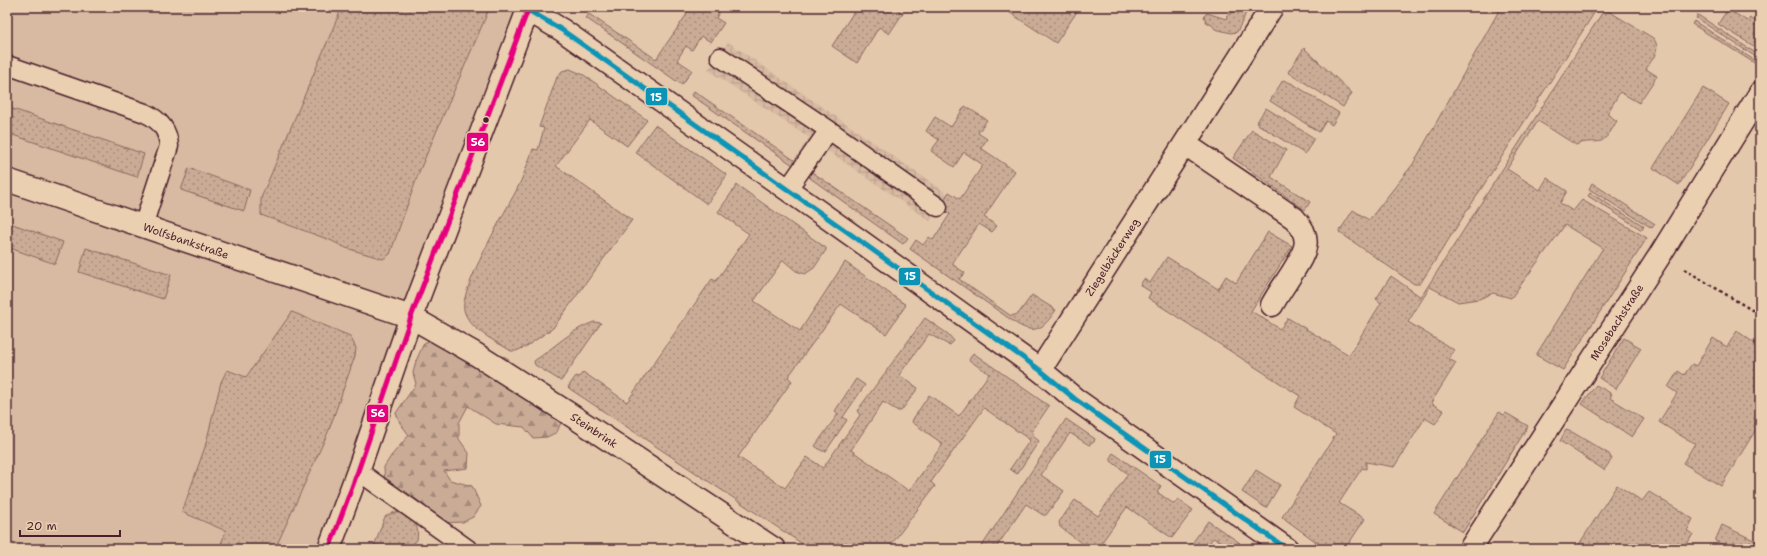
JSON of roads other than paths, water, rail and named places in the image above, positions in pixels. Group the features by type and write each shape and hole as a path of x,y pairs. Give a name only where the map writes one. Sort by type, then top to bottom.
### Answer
{"street":[{"name":"Ziegelbäckerweg","path":"1040,370 1272,7"},
{"path":"329,549 411,317 528,8 562,30 1040,370 1076,399 1287,549"},
{"name":"Mosebachstraße","path":"1470,549 1660,255 1760,93"},
{"path":"1185,144 1294,218 1301,227 1306,240 1305,251 1272,305"},
{"name":"Wolfsbankstraße","path":"7,180 411,317"},
{"name":"Steinbrink","path":"411,317 474,353 568,413 774,549"}],"lane":[{"path":"720,57 829,130 938,207"},
{"path":"7,65 145,113 159,121 167,135 169,146 143,226"},
{"path":"787,190 829,130"},
{"path":"358,470 468,549"}]}
